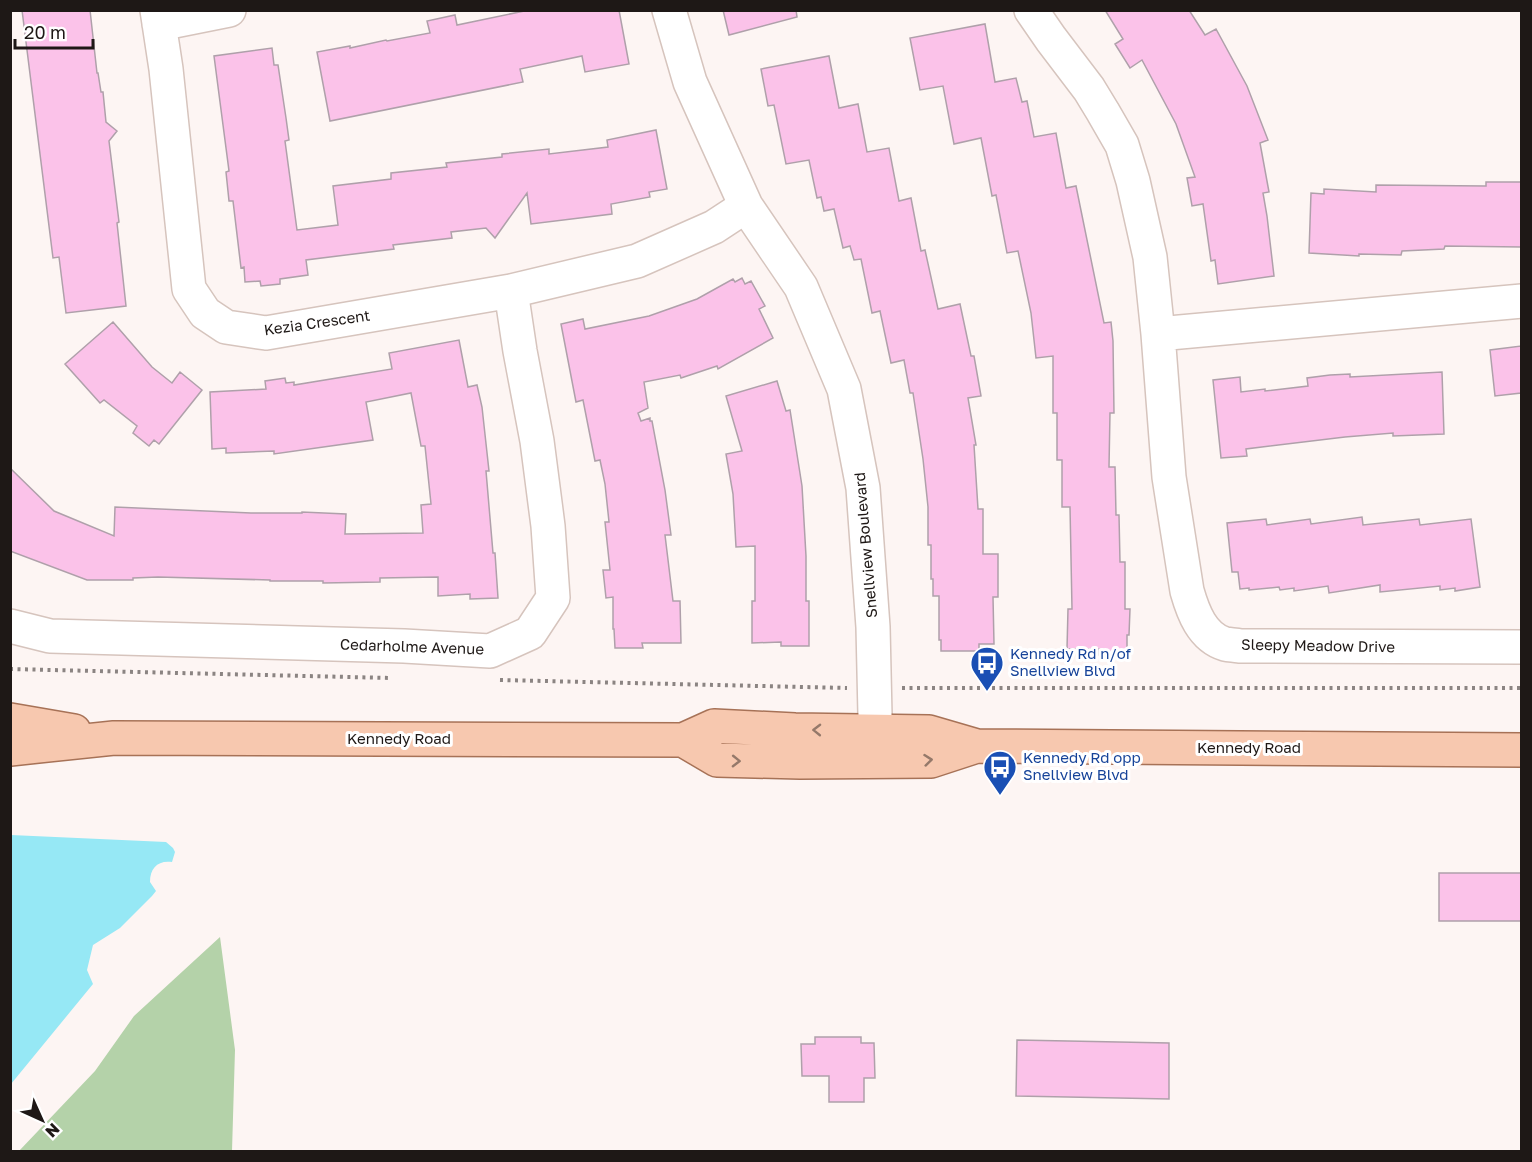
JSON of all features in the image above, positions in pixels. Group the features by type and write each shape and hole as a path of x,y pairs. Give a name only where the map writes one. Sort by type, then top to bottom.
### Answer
{"main road":[{"name":"Kennedy Road","path":"10,720 114,738"},
{"name":"Kennedy Road","path":"10,749 114,738 683,740 714,726 795,730 876,746 929,732 977,746 1521,750"}],"street":[{"name":"Kezia Crescent","path":"229,10 158,17 166,69 189,289 205,313 226,327 266,333 511,291 637,261 714,227 746,206"},
{"name":"Snellview Boulevard","path":"669,10 690,82 746,206 801,287 844,389 863,488 873,627 876,746"},
{"name":"Sleepy Meadow Drive","path":"1031,10 1089,89 1122,145 1133,181 1150,257 1169,477 1186,591 1191,607 1205,630 1215,639 1226,644 1240,646 1521,647"},
{"name":"Cedarholme Avenue","path":"10,626 50,636 404,646 490,651 530,633 553,598 548,526 537,441 511,291"},
{"path":"1158,334 1521,301"}],"path":[{"path":"10,669 391,678"},
{"path":"498,680 874,688 1521,688"}],"green space":[{"path":"220,937 235,1050 232,1151 19,1151 95,1071 134,1016"}],"water":[{"path":"11,835 166,842 175,852 172,862 163,862 153,869 150,882 156,891 152,896 120,928 93,945 87,970 93,984 11,1084"}],"building":[{"path":"22,10 90,10 97,73 101,92 103,92 106,122 117,131 109,141 126,306 66,313 59,257 53,258"},
{"path":"529,10 619,10 629,64 585,72 582,56 520,69 523,82 330,121 317,52 430,33 427,21 455,15 457,25"},
{"path":"723,10 796,10 797,17 729,35"},
{"path":"1105,10 1189,10 1205,35 1216,29 1247,86 1268,140 1260,143 1269,192 1263,193 1274,276 1218,284 1215,260 1211,261 1203,204 1192,206 1187,178 1195,177 1176,124 1142,60 1130,68 1115,44 1123,39"},
{"path":"985,24 995,82 1016,78 1022,102 1027,101 1034,137 1056,133 1066,188 1076,186 1104,323 1111,322 1114,413 1110,413 1109,467 1115,467 1120,562 1125,562 1125,609 1130,609 1127,655 1099,655 1099,649 1067,649 1068,609 1072,609 1070,507 1062,507 1062,460 1057,460 1057,413 1053,413 1053,356 1036,358 1031,313 1018,251 1007,253 996,195 992,196 981,138 954,144 943,86 920,90 910,38"},
{"path":"272,48 274,65 278,65 286,118 289,140 285,141 297,230 338,225 333,186 391,179 391,173 447,167 446,163 502,157 502,154 549,149 549,154 608,147 607,140 656,130 667,189 649,192 650,197 611,204 612,214 531,224 527,193 495,238 486,228 451,232 452,238 393,245 394,249 306,260 308,275 280,279 280,284 261,286 260,281 245,282 244,267 241,268 233,201 229,201 226,172 229,171 214,56"},
{"path":"829,56 839,108 858,104 867,152 889,148 899,201 911,198 921,251 925,250 938,309 960,304 971,356 974,356 981,396 968,398 976,445 974,445 978,509 983,509 983,554 998,554 998,597 993,597 994,644 979,644 979,651 941,651 939,596 933,596 933,579 931,579 931,545 928,545 928,507 923,459 913,393 910,393 904,360 891,363 880,311 872,313 861,259 854,260 850,246 843,248 834,209 824,211 821,197 817,198 809,160 786,164 774,105 768,106 761,69"},
{"path":"1486,182 1521,182 1521,247 1445,246 1444,249 1402,251 1401,255 1359,254 1359,256 1309,253 1311,193 1324,194 1324,189 1376,192 1376,185 1486,186"},
{"path":"742,278 745,284 751,281 765,306 759,309 773,338 718,369 717,366 681,378 680,375 644,382 648,408 638,413 641,421 650,418 652,421 665,490 671,535 665,535 673,601 680,601 681,643 642,643 643,648 615,648 613,597 606,598 603,570 610,570 605,522 609,522 605,484 600,460 595,461 583,400 576,402 561,324 583,319 585,329 649,316 697,299 733,279 735,282"},
{"path":"113,322 152,367 172,383 180,372 202,390 159,444 154,440 149,446 133,433 137,426 104,400 100,403 65,364"},
{"path":"459,340 468,387 477,385 482,407 498,598 470,599 470,594 438,596 438,577 380,578 380,582 323,583 323,581 158,577 133,578 133,580 87,580 10,551 10,468 54,511 114,536 115,507 251,513 346,514 345,534 423,533 421,505 431,504 425,446 421,446 411,393 366,402 373,440 274,454 274,451 226,453 226,448 212,449 210,392 266,389 265,381 285,378 286,383 294,382 294,385 392,369 389,353"},
{"path":"1521,346 1521,393 1495,396 1490,350"},
{"path":"1442,372 1444,434 1393,436 1393,433 1345,437 1246,449 1247,456 1221,458 1213,380 1240,377 1241,392 1308,386 1307,378 1330,375 1350,374 1350,377"},
{"path":"777,381 786,411 790,410 802,486 806,601 809,601 809,646 781,646 781,642 752,643 755,546 736,547 733,494 726,454 742,451 726,396"},
{"path":"1362,517 1363,525 1419,519 1420,525 1471,519 1480,587 1455,591 1455,588 1440,590 1440,586 1380,592 1380,585 1329,593 1328,586 1294,591 1294,588 1280,590 1279,587 1240,589 1238,572 1232,572 1227,523 1266,519 1267,525 1310,519 1311,524"},
{"path":"1439,873 1521,873 1521,921 1439,921"},
{"path":"815,1037 861,1037 861,1043 874,1043 875,1078 864,1078 864,1102 829,1102 829,1076 802,1076 801,1044 815,1044"},
{"path":"1017,1040 1169,1043 1169,1099 1016,1096"}],"place":[{"name":"Kennedy Rd n/of Snellview Blvd","path":"987,692"},
{"name":"Kennedy Rd opp Snellview Blvd","path":"1000,796"}]}
